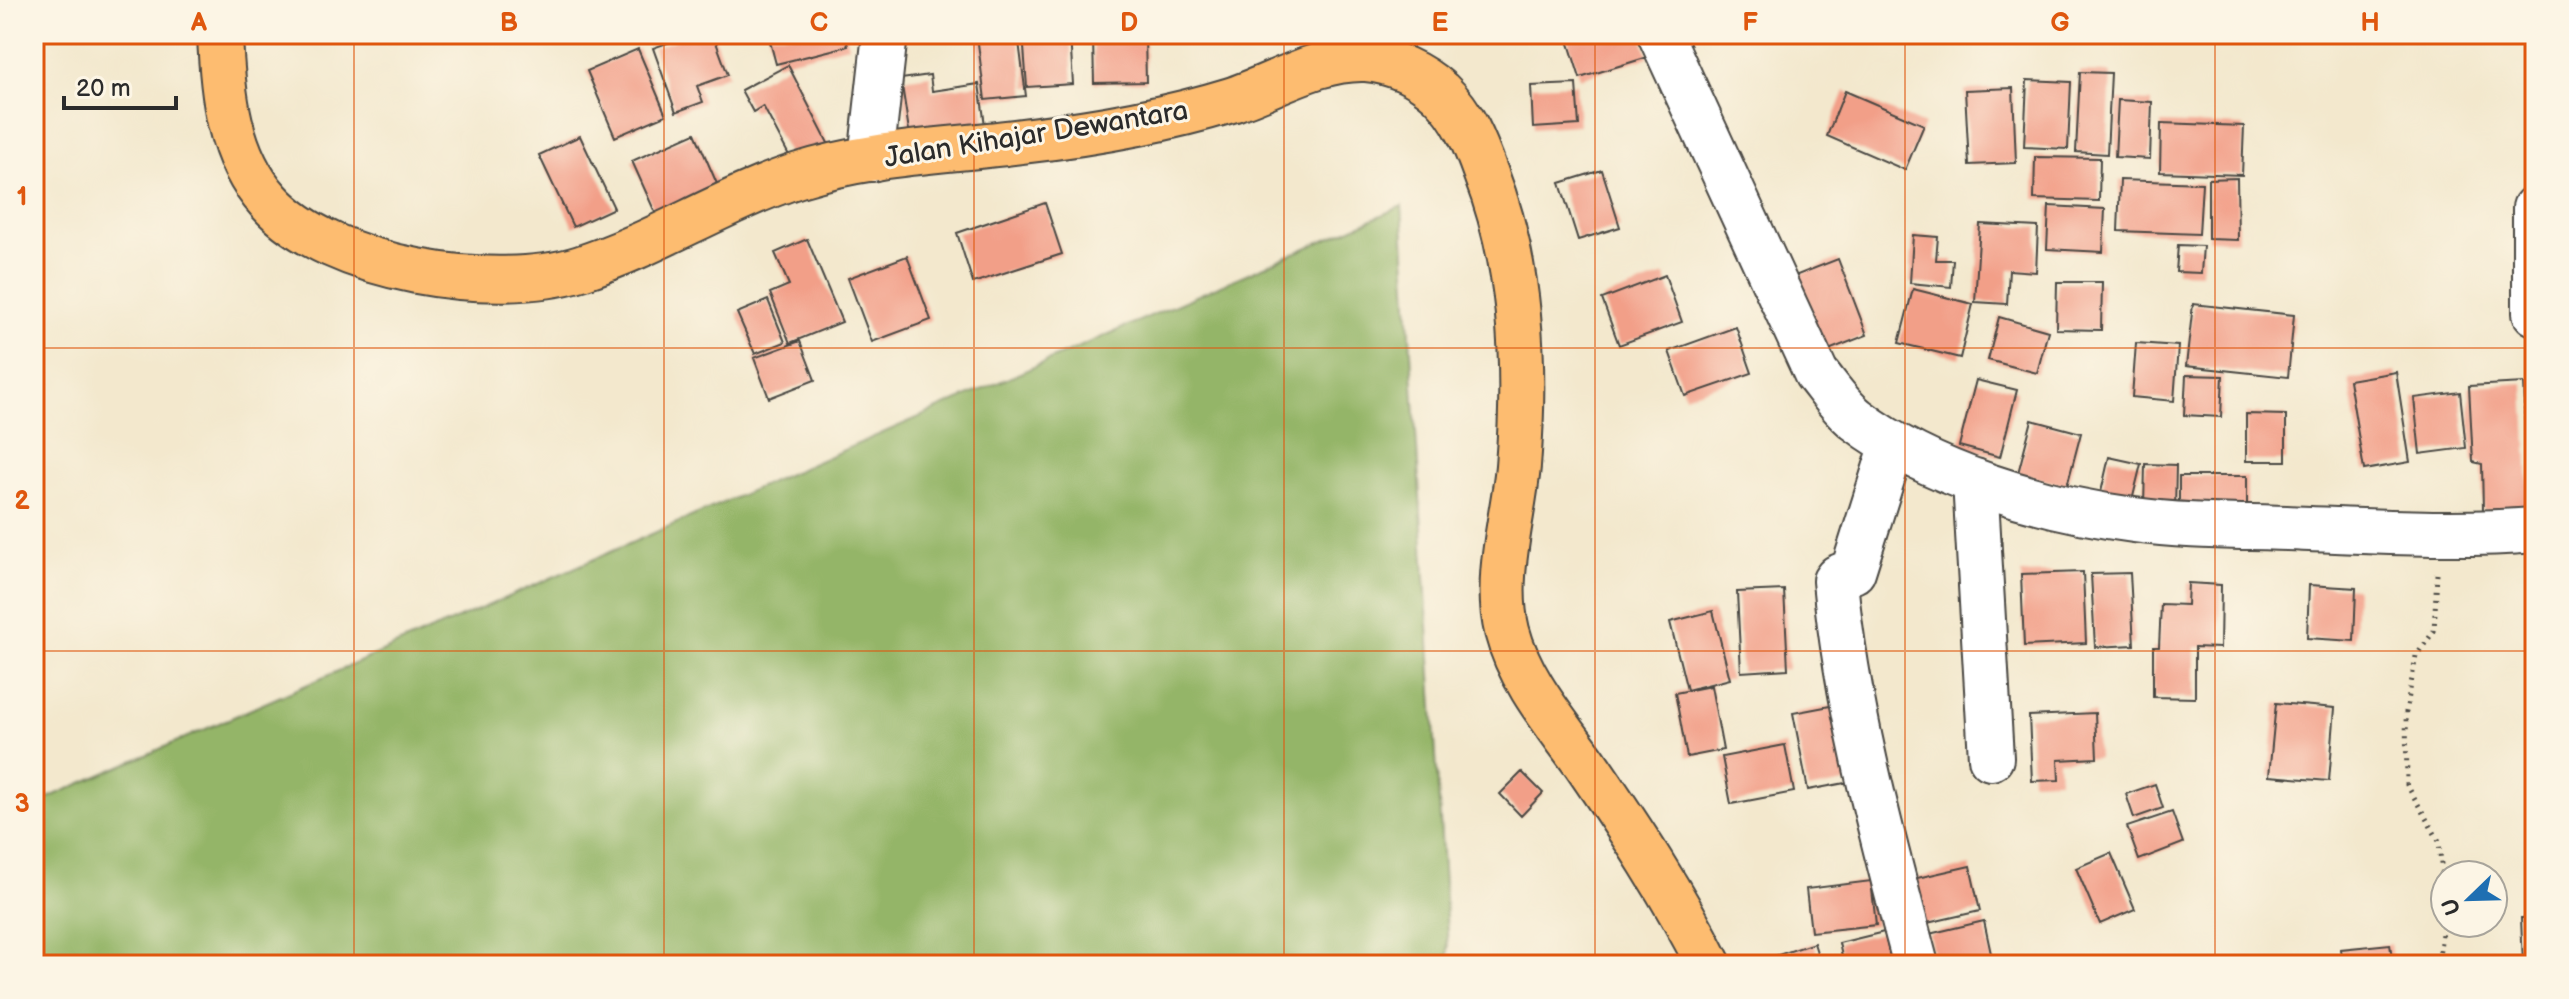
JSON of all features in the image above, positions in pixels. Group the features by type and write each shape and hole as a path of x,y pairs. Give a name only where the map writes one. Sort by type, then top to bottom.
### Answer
{"main road":[{"name":"Jalan Kihajar Dewantara","path":"220,34 222,85 233,134 249,171 269,202 301,228 379,263 441,275 501,280 539,279 583,267 801,174 912,151 1024,141 1145,121 1221,103 1328,63 1363,59 1399,65 1438,90 1466,123 1492,189 1512,268 1522,380 1518,467 1503,592 1507,629 1520,666 1535,694 1588,768 1661,881 1709,965"}],"street":[{"path":"871,159 885,34"},
{"path":"1660,34 1816,373 1847,410 1893,444 1975,481 2037,501 2132,520 2407,533 2463,532 2527,522"},
{"path":"2535,208 2535,313"},
{"path":"1893,444 1854,569 1835,581 1847,669 1885,847 1916,965"},
{"path":"1975,481 1991,758"}],"path":[{"path":"2438,965 2445,910 2439,841 2407,785 2406,712 2416,656 2434,631 2436,577 2463,532"}],"green space":[{"path":"1402,206 1449,965 34,965 34,804"}],"building":[{"path":"692,34 713,34 728,75 697,86 703,102 676,112 653,48"},
{"path":"768,34 845,34 848,46 776,64"},
{"path":"1018,34 1026,96 985,100 977,35"},
{"path":"1023,34 1070,34 1073,84 1027,87"},
{"path":"1566,34 1641,34 1648,57 1580,78"},
{"path":"1145,36 1146,82 1094,83 1093,37"},
{"path":"638,49 666,115 615,137 587,71"},
{"path":"788,65 829,145 793,163 763,106 753,112 741,90"},
{"path":"2080,72 2111,73 2107,154 2076,152"},
{"path":"930,75 932,91 979,84 985,125 910,137 901,79"},
{"path":"2027,80 2071,82 2068,149 2024,147"},
{"path":"1576,84 1579,125 1533,128 1531,86"},
{"path":"2013,88 2016,163 1969,165 1965,90"},
{"path":"1845,91 1924,125 1905,170 1827,136"},
{"path":"2118,100 2152,102 2150,159 2115,157"},
{"path":"2161,123 2244,126 2242,175 2160,172"},
{"path":"695,133 724,200 662,228 632,161"},
{"path":"580,136 614,208 573,227 539,155"},
{"path":"2035,157 2100,158 2099,201 2034,199"},
{"path":"1602,170 1620,227 1578,240 1560,183"},
{"path":"2237,178 2238,240 2208,239 2208,179"},
{"path":"2120,180 2202,183 2199,234 2118,231"},
{"path":"1045,203 1062,254 973,283 957,233"},
{"path":"2049,206 2105,209 2103,252 2047,249"},
{"path":"1980,224 2038,227 2036,272 2009,270 2007,304 1975,302"},
{"path":"1913,235 1938,237 1936,260 1953,260 1951,287 1910,283"},
{"path":"807,239 842,322 790,343 770,293 789,285 775,253"},
{"path":"2178,245 2203,246 2201,273 2176,272"},
{"path":"907,256 931,320 872,342 848,278"},
{"path":"1838,259 1867,335 1821,353 1792,277"},
{"path":"1665,275 1682,322 1619,345 1602,299"},
{"path":"2057,282 2102,282 2101,330 2056,329"},
{"path":"1913,289 1973,304 1960,358 1899,343"},
{"path":"768,300 785,342 755,354 737,313"},
{"path":"2193,304 2294,315 2288,377 2186,366"},
{"path":"1999,317 2048,331 2037,373 1988,360"},
{"path":"1736,327 1752,373 1685,396 1669,351"},
{"path":"800,341 815,380 769,398 754,358"},
{"path":"2136,343 2178,346 2174,401 2132,397"},
{"path":"2396,372 2410,462 2364,470 2349,380"},
{"path":"2186,375 2223,376 2221,417 2184,415"},
{"path":"1976,380 2017,390 2000,457 1959,446"},
{"path":"2524,383 2530,508 2483,510 2482,464 2473,462 2469,386"},
{"path":"2460,392 2466,448 2420,454 2414,398"},
{"path":"2246,414 2286,415 2286,461 2246,461"},
{"path":"2032,420 2081,433 2067,486 2018,473"},
{"path":"2109,457 2141,464 2130,509 2099,501"},
{"path":"2145,464 2176,465 2175,510 2144,508"},
{"path":"2179,476 2247,476 2247,519 2179,518"},
{"path":"2083,572 2086,643 2024,646 2021,574"},
{"path":"2130,573 2134,645 2095,647 2091,574"},
{"path":"2188,583 2221,585 2220,648 2195,647 2195,698 2153,697 2153,647 2159,647 2161,604 2187,605"},
{"path":"2309,585 2356,588 2354,641 2307,638"},
{"path":"1784,590 1788,669 1741,672 1737,592"},
{"path":"1713,611 1730,679 1687,690 1670,622"},
{"path":"1711,686 1723,750 1687,757 1675,693"},
{"path":"1846,703 1861,780 1808,790 1793,713"},
{"path":"2276,703 2335,708 2329,781 2269,776"},
{"path":"2095,713 2097,758 2058,760 2059,780 2032,781 2029,716"},
{"path":"1785,745 1794,792 1731,804 1722,757"},
{"path":"1522,772 1543,793 1521,816 1500,794"},
{"path":"2155,784 2163,808 2134,818 2126,794"},
{"path":"2172,812 2183,843 2139,860 2127,827"},
{"path":"2111,853 2135,909 2100,924 2076,868"},
{"path":"1970,866 1980,911 1914,926 1904,881"},
{"path":"1871,881 1876,925 1811,932 1806,889"},
{"path":"2521,918 2535,918 2535,965 2523,965"},
{"path":"1984,921 1993,963 1935,965 1929,934"},
{"path":"1884,932 1892,965 1844,965 1839,943"},
{"path":"1814,943 1821,965 1775,965 1772,957"},
{"path":"2390,944 2393,965 2343,965 2341,949"}]}
